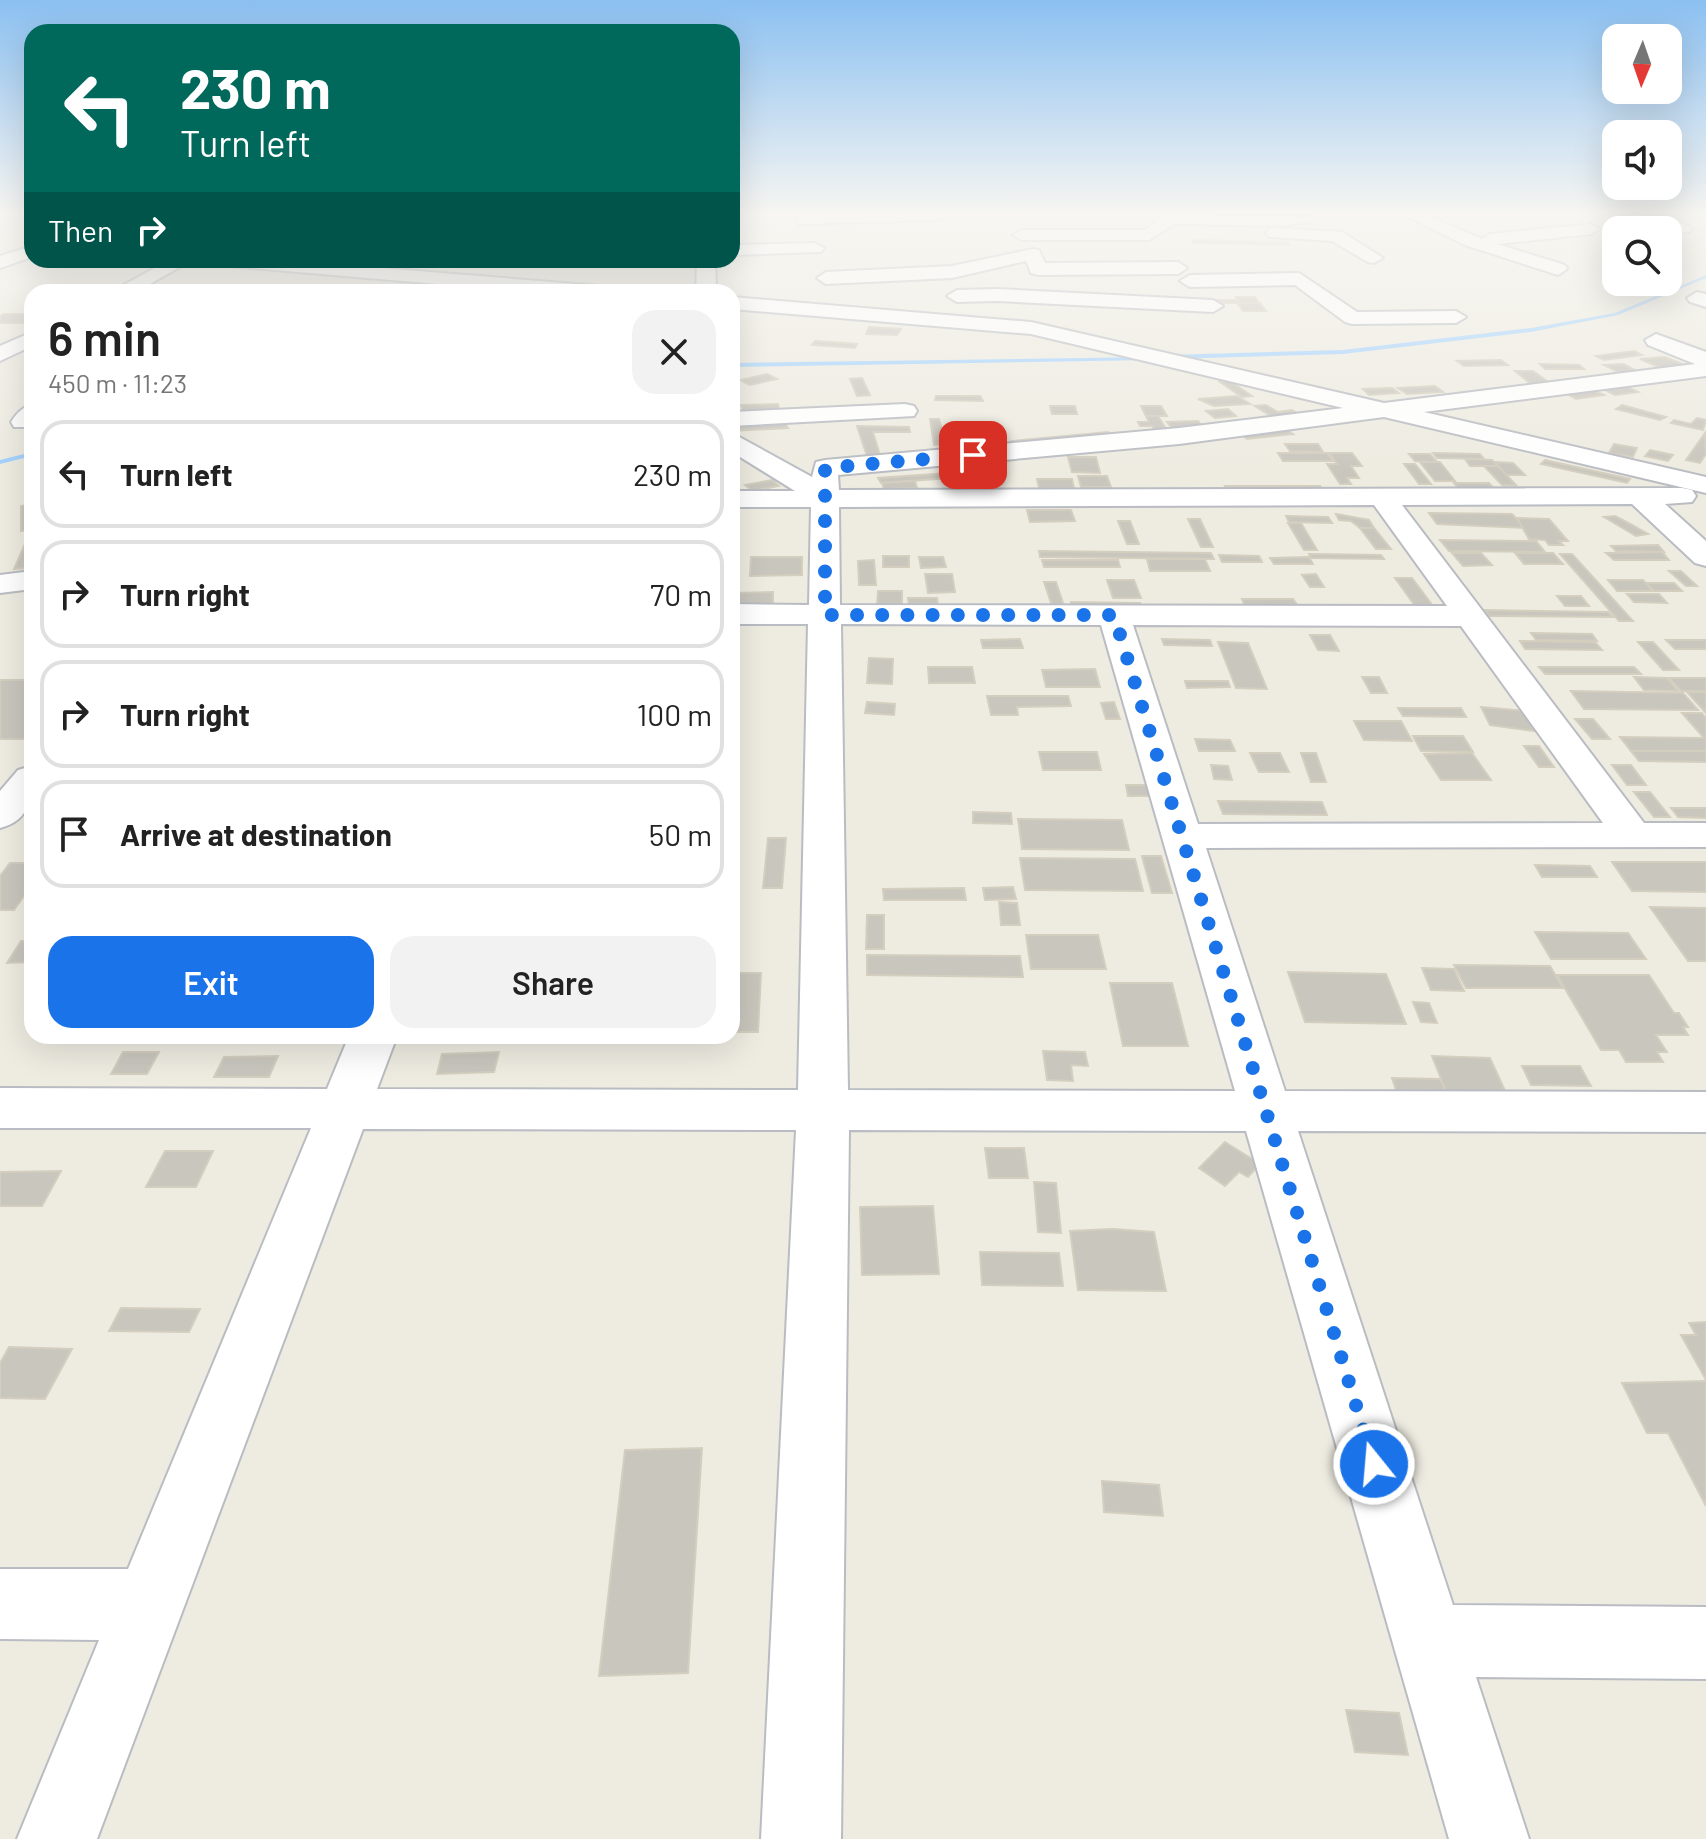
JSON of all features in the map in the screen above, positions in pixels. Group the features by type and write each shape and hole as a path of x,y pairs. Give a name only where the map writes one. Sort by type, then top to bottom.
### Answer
{"street":[{"path":"829,301 830,311"},
{"path":"1105,301 1128,324 1387,410 1706,485"},
{"path":"1209,301 1228,323"},
{"path":"1329,301 1352,318 1456,317"},
{"path":"740,304 1031,328 1128,324 1213,306"},
{"path":"808,331 830,311"},
{"path":"1656,340 1706,360"},
{"path":"0,354 24,342"},
{"path":"1592,359 1627,379"},
{"path":"801,1839 823,1110 825,468 1179,436 1706,369"},
{"path":"740,419 905,411"},
{"path":"740,446 825,497"},
{"path":"1639,496 1706,557"},
{"path":"740,499 1706,496"},
{"path":"1382,497 1632,835"},
{"path":"0,584 24,581"},
{"path":"740,614 1470,616"},
{"path":"1114,615 1489,1839"},
{"path":"0,816 24,788"},
{"path":"0,831 24,831"},
{"path":"1182,836 1706,835"},
{"path":"57,1839 370,1044"},
{"path":"0,1108 1706,1112"},
{"path":"0,1604 149,1605"},
{"path":"1429,1641 1706,1643"}],"building":[{"path":"1212,301 1259,303 1214,303"},
{"path":"1237,303 1260,303 1266,311 1243,311"},
{"path":"24,314 24,323 0,323 0,316"},
{"path":"869,327 901,329 897,335 866,334"},
{"path":"815,341 857,344 855,348 812,345"},
{"path":"1634,351 1642,355 1604,360 1596,356"},
{"path":"1664,357 1688,366 1663,369 1640,359"},
{"path":"1501,360 1508,365 1464,366 1457,361"},
{"path":"1540,364 1579,365 1584,369 1545,369"},
{"path":"1623,364 1639,372 1620,373 1604,365"},
{"path":"1515,371 1533,371 1551,384 1532,385"},
{"path":"767,374 777,379 750,385 740,380"},
{"path":"862,378 870,395 857,396 850,379"},
{"path":"1230,381 1252,396 1242,397 1220,382"},
{"path":"1624,385 1638,392 1615,395 1601,388"},
{"path":"1435,386 1443,392 1407,394 1398,388"},
{"path":"1392,388 1399,393 1369,395 1363,389"},
{"path":"1593,390 1604,395 1576,399 1565,393"},
{"path":"936,396 980,396 983,401 935,400"},
{"path":"1237,396 1250,404 1214,406 1198,399"},
{"path":"778,404 780,416 744,416 741,405"},
{"path":"1266,405 1278,412 1292,410 1299,414 1274,418 1255,406"},
{"path":"1622,405 1666,417 1660,420 1616,409"},
{"path":"1050,406 1075,406 1077,414 1052,414"},
{"path":"1141,406 1161,406 1167,416 1146,416"},
{"path":"1228,409 1236,416 1215,418 1206,411"},
{"path":"1146,416 1158,416 1168,432 1156,432 1152,426 1140,426 1138,422 1149,422"},
{"path":"1697,418 1706,420 1703,430 1671,423 1674,420 1691,424"},
{"path":"930,419 939,419 946,444 934,445"},
{"path":"783,421 788,428 740,431 740,424"},
{"path":"1198,421 1203,427 1172,428 1167,422"},
{"path":"857,426 909,427 910,432 873,432 880,455 867,456"},
{"path":"1287,430 1293,434 1247,439 1242,435"},
{"path":"1108,432 1113,437 1015,445 1012,441"},
{"path":"1705,433 1706,454 1700,463 1686,460"},
{"path":"1285,444 1318,444 1323,452 1290,451"},
{"path":"1614,444 1637,448 1633,457 1609,453"},
{"path":"1650,450 1673,455 1668,461 1645,456"},
{"path":"1278,453 1327,453 1333,461 1283,461"},
{"path":"1329,453 1352,453 1362,466 1351,466 1359,478 1347,478 1351,484 1340,484 1327,464 1337,464"},
{"path":"1433,453 1480,454 1484,459 1437,458"},
{"path":"1409,454 1430,454 1437,462 1415,461"},
{"path":"1068,457 1096,457 1100,473 1072,472"},
{"path":"1465,459 1492,460 1498,466 1470,466"},
{"path":"1545,460 1630,479 1627,483 1541,464"},
{"path":"1420,462 1440,462 1455,481 1435,481"},
{"path":"1495,462 1513,463 1525,475 1506,475"},
{"path":"1404,464 1415,464 1431,484 1419,484"},
{"path":"1484,466 1498,466 1516,485 1502,485"},
{"path":"948,473 950,478 881,483 878,478"},
{"path":"1078,476 1107,476 1111,487 1081,487"},
{"path":"1037,479 1072,479 1074,488 1039,488"},
{"path":"772,480 779,486 753,491 745,485"},
{"path":"915,481 917,488 884,489 882,483"},
{"path":"1454,483 1489,483 1497,492 1461,492"},
{"path":"1225,486 1320,486 1324,492 1228,491"},
{"path":"24,505 24,530 21,531 21,506"},
{"path":"1027,510 1071,510 1075,521 1030,522"},
{"path":"1429,513 1512,514 1525,528 1437,524"},
{"path":"1336,514 1369,520 1374,528 1360,528 1351,521 1339,520"},
{"path":"1286,516 1328,517 1332,523 1289,522"},
{"path":"1615,516 1648,534 1636,536 1604,517"},
{"path":"1517,518 1549,519 1568,541 1559,541 1563,545 1549,545 1545,540 1529,539"},
{"path":"1188,519 1200,519 1213,547 1201,547"},
{"path":"1118,521 1130,521 1139,544 1127,544"},
{"path":"1288,523 1301,523 1317,550 1304,550"},
{"path":"1360,528 1374,528 1391,549 1376,549"},
{"path":"1440,540 1536,541 1545,552 1449,551"},
{"path":"1658,545 1664,552 1616,551 1611,546"},
{"path":"24,546 24,568 14,569"},
{"path":"1039,551 1211,553 1214,559 1040,557"},
{"path":"1662,552 1669,560 1614,560 1606,553"},
{"path":"1452,553 1481,553 1492,565 1463,566"},
{"path":"1515,553 1553,553 1563,564 1524,564"},
{"path":"1309,554 1381,555 1384,559 1311,558"},
{"path":"1560,554 1572,554 1633,621 1619,621"},
{"path":"1219,555 1259,556 1262,562 1222,562"},
{"path":"883,556 909,556 909,567 883,567"},
{"path":"751,557 802,557 802,575 750,576"},
{"path":"919,557 943,557 946,567 921,568"},
{"path":"1309,557 1313,564 1274,564 1270,558"},
{"path":"1147,559 1205,559 1210,571 1150,571"},
{"path":"874,560 876,585 859,585 858,561"},
{"path":"1042,560 1118,560 1120,567 1044,567"},
{"path":"1669,571 1681,571 1697,586 1686,586"},
{"path":"925,574 952,574 955,592 928,593"},
{"path":"1316,574 1324,587 1310,587 1302,575"},
{"path":"1395,578 1412,578 1436,610 1418,610"},
{"path":"1107,580 1134,580 1141,598 1113,598"},
{"path":"1608,580 1643,580 1653,591 1617,591"},
{"path":"1044,582 1056,582 1065,609 1053,609"},
{"path":"1646,583 1674,583 1682,591 1654,591"},
{"path":"878,591 902,591 902,605 877,605"},
{"path":"773,592 773,604 740,604 740,593"},
{"path":"1627,594 1659,594 1667,603 1634,602"},
{"path":"1557,596 1581,596 1589,606 1565,606"},
{"path":"908,598 937,598 938,605 909,605"},
{"path":"1242,599 1293,599 1298,606 1245,607"},
{"path":"1071,602 1140,603 1142,610 1072,609"},
{"path":"1485,610 1608,612 1613,617 1489,616"},
{"path":"1531,633 1592,634 1597,641 1536,640"},
{"path":"1310,635 1330,635 1339,651 1318,650"},
{"path":"1020,639 1023,648 983,648 981,640"},
{"path":"1162,639 1210,640 1212,646 1164,645"},
{"path":"1666,640 1706,640 1706,649 1675,649"},
{"path":"1520,641 1595,642 1602,650 1525,649"},
{"path":"1218,642 1248,643 1267,689 1236,688"},
{"path":"1638,642 1653,642 1679,670 1663,670"},
{"path":"869,658 893,659 892,684 867,683"},
{"path":"928,667 972,667 975,683 929,683"},
{"path":"1539,667 1634,667 1641,674 1545,674"},
{"path":"1095,669 1100,687 1046,687 1042,670"},
{"path":"1362,677 1379,677 1387,693 1371,693"},
{"path":"1634,677 1667,678 1678,691 1644,690"},
{"path":"1669,678 1706,678 1706,691 1681,691"},
{"path":"0,680 24,680 24,739 0,739"},
{"path":"1185,681 1228,681 1230,687 1187,688"},
{"path":"1571,691 1683,693 1698,710 1584,709"},
{"path":"1687,692 1706,692 1706,713"},
{"path":"987,696 1068,696 1071,706 1017,707 1018,715 991,715"},
{"path":"867,702 895,704 894,715 865,713"},
{"path":"1114,702 1120,719 1106,719 1101,703"},
{"path":"1481,707 1526,711 1534,731 1490,725"},
{"path":"1398,708 1461,708 1466,717 1403,716"},
{"path":"1682,713 1702,713 1706,718 1706,751 1631,751 1620,737 1704,738"},
{"path":"1575,719 1593,719 1610,739 1592,739"},
{"path":"1354,721 1401,721 1412,741 1364,740"},
{"path":"1413,736 1463,736 1473,752 1421,751"},
{"path":"1195,739 1230,740 1235,751 1199,751"},
{"path":"1524,746 1539,746 1554,767 1539,767"},
{"path":"1631,751 1706,751 1706,762 1639,761"},
{"path":"1039,752 1097,752 1101,770 1043,770"},
{"path":"1250,753 1280,753 1289,772 1259,772"},
{"path":"1301,753 1316,753 1326,782 1311,782"},
{"path":"1472,753 1491,780 1441,780 1424,754"},
{"path":"1211,765 1228,766 1232,780 1214,779"},
{"path":"1612,765 1631,765 1646,785 1627,785"},
{"path":"1126,785 1159,785 1162,796 1128,796"},
{"path":"1634,792 1650,792 1670,817 1654,817"},
{"path":"1218,801 1322,802 1327,815 1223,814"},
{"path":"1671,808 1706,808 1706,818 1678,817"},
{"path":"973,812 1011,813 1012,824 973,823"},
{"path":"1018,819 1122,820 1129,850 1022,849"},
{"path":"768,838 786,838 782,888 763,888"},
{"path":"1142,856 1161,856 1172,893 1152,893"},
{"path":"1020,858 1135,859 1143,891 1025,890"},
{"path":"1612,862 1706,862 1706,892 1632,891"},
{"path":"10,863 24,863 24,896 14,910 0,910 0,876"},
{"path":"1535,865 1590,866 1597,877 1542,877"},
{"path":"1013,887 1016,899 985,900 983,888"},
{"path":"964,888 966,900 884,900 883,889"},
{"path":"999,902 1017,903 1020,925 1001,925"},
{"path":"1650,907 1706,908 1706,961 1688,961"},
{"path":"867,915 884,915 884,949 866,949"},
{"path":"1535,932 1628,933 1646,959 1551,959"},
{"path":"1026,935 1098,935 1106,969 1031,969"},
{"path":"21,941 24,941 24,962 7,963"},
{"path":"867,955 1020,956 1023,977 867,975"},
{"path":"1454,965 1550,966 1563,988 1466,988"},
{"path":"1422,968 1454,969 1464,991 1431,990"},
{"path":"1288,972 1386,974 1406,1024 1305,1022"},
{"path":"740,973 761,973 758,1032 740,1032"},
{"path":"1557,975 1649,975 1674,1013 1679,1013 1688,1027 1683,1027 1688,1035 1656,1035 1667,1052 1657,1052 1663,1062 1626,1062 1619,1050 1601,1050"},
{"path":"1110,983 1172,983 1188,1046 1123,1046"},
{"path":"1413,1002 1429,1003 1437,1023 1421,1022"},
{"path":"1043,1051 1085,1052 1088,1066 1071,1065 1073,1081 1047,1080"},
{"path":"123,1052 159,1052 147,1074 111,1074"},
{"path":"499,1052 494,1072 437,1074 442,1054"},
{"path":"278,1056 269,1077 214,1077 224,1057"},
{"path":"1432,1056 1490,1058 1506,1093 1446,1091"},
{"path":"1522,1066 1580,1066 1591,1086 1531,1085"},
{"path":"1392,1078 1440,1079 1446,1091 1396,1090"},
{"path":"1225,1142 1260,1164 1248,1177 1239,1172 1225,1186 1199,1168"},
{"path":"985,1148 1024,1148 1028,1178 989,1178"},
{"path":"165,1151 213,1151 196,1187 146,1187"},
{"path":"61,1171 42,1206 0,1206 0,1172"},
{"path":"1034,1182 1056,1183 1061,1233 1038,1232"},
{"path":"933,1206 939,1274 862,1275 860,1207"},
{"path":"1113,1229 1154,1232 1166,1291 1078,1290 1070,1231"},
{"path":"980,1252 1059,1253 1063,1286 982,1285"},
{"path":"121,1308 200,1309 189,1332 109,1331"},
{"path":"1706,1322 1706,1380 1681,1335 1696,1335 1689,1323"},
{"path":"9,1347 72,1349 45,1399 0,1398 0,1363"},
{"path":"1706,1381 1706,1506 1668,1433 1647,1433 1622,1383"},
{"path":"702,1448 688,1673 599,1676 625,1450"},
{"path":"1102,1481 1159,1485 1163,1516 1104,1512"},
{"path":"1346,1710 1399,1713 1408,1755 1355,1752"}],"waterway":[{"path":"1169,357 1343,352 1531,330 1616,314 1647,301"},
{"path":"740,365 1148,358"},
{"path":"0,462 24,456"}],"route":[{"path":"973,455 825,468 825,615 1114,615 1374,1464"}]}
